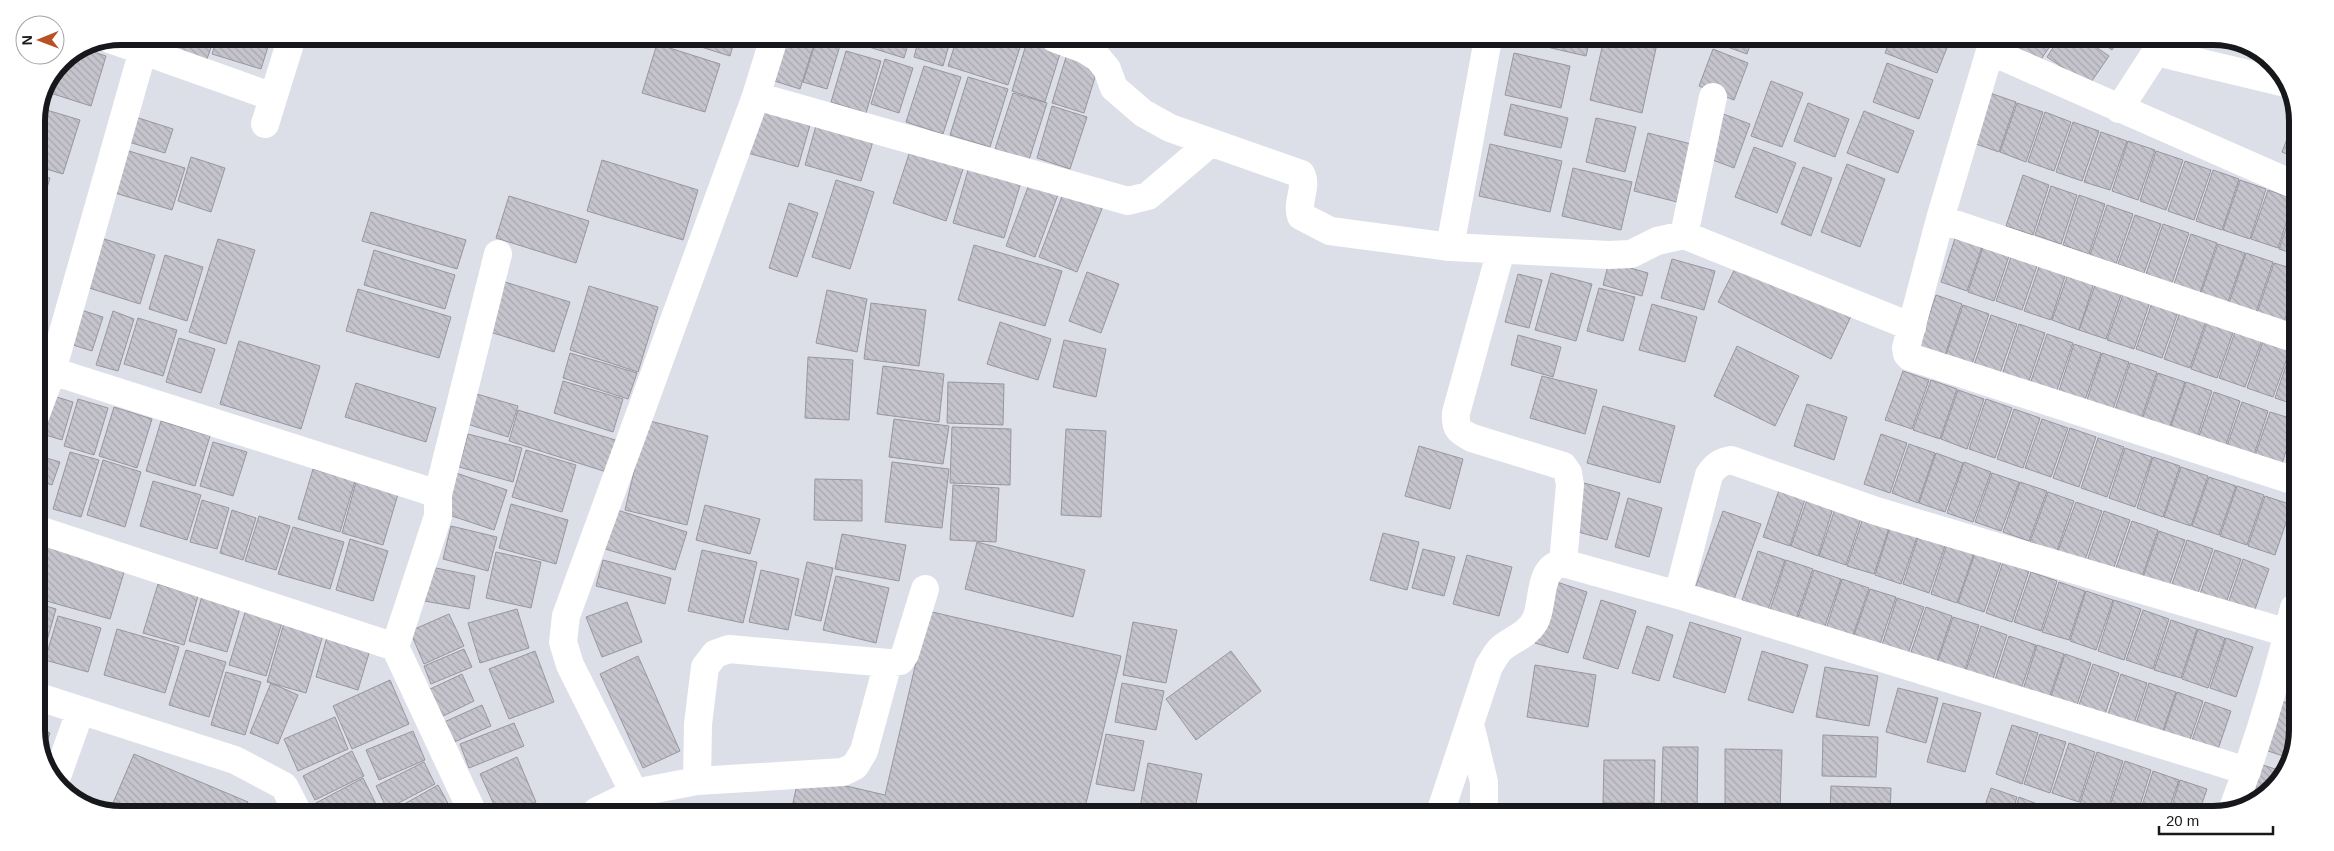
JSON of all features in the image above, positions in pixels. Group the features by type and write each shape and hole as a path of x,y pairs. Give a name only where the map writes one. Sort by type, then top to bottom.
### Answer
{"street":[{"path":"45,390 52,371 144,45"},
{"path":"150,45 273,97"},
{"path":"265,124 289,45"},
{"path":"634,792 570,665 563,642 566,616 756,96 772,45"},
{"path":"1073,45 1084,49 1098,58 1107,69 1114,88 1144,113 1170,128 1301,174 1304,181 1299,209 1301,216 1323,228 1450,248 1609,256 1631,254 1656,241 1684,234 1912,327"},
{"path":"1450,248 1487,45"},
{"path":"2289,183 2119,109 1993,46 1940,219 1906,348 1907,354 1910,357 2289,479"},
{"path":"2119,109 2159,46 2277,81"},
{"path":"756,96 1128,201 1148,196 1210,143"},
{"path":"1684,234 1714,97"},
{"path":"1940,219 2289,337"},
{"path":"1501,250 1456,412 1455,424 1460,432 1472,438 1563,466 1568,472 1570,484 1563,563"},
{"path":"470,806 395,647 438,516 438,494 498,254"},
{"path":"52,371 438,494"},
{"path":"1678,595 1709,475 1722,462 1731,460 1876,511 2289,619"},
{"path":"45,532 395,647"},
{"path":"1442,806 1489,666 1502,648 1524,635 1536,619 1547,571 1555,564 1563,563 1678,595 2247,771"},
{"path":"697,781 698,724 706,667 715,654 729,649 888,664 900,661 905,654 925,590"},
{"path":"2235,802 2285,677 2289,639"},
{"path":"607,806 634,792 697,781 843,772 855,766 864,751 888,664"},
{"path":"45,699 235,760 284,786 294,806"},
{"path":"58,773 80,712"},
{"path":"1470,724 1484,782 1484,806"}],"building":[{"path":"161,45 212,45 207,59"},
{"path":"215,45 268,45 261,69 212,54"},
{"path":"657,45 720,64 705,112 642,93"},
{"path":"695,45 733,45 730,56"},
{"path":"776,45 814,45 800,89 765,78"},
{"path":"815,45 840,45 827,89 803,82"},
{"path":"870,45 908,45 904,58 869,47"},
{"path":"917,45 949,45 943,66 914,57"},
{"path":"955,45 1021,45 1008,85 948,66"},
{"path":"1026,45 1063,45 1045,102 1012,91"},
{"path":"1538,45 1589,45 1586,56"},
{"path":"1603,45 1657,45 1642,113 1590,100"},
{"path":"1722,45 1750,45 1747,54"},
{"path":"1888,45 1948,45 1937,73 1885,53"},
{"path":"2010,45 2051,45 2038,64"},
{"path":"2055,45 2093,45 2109,56 2089,85 2047,57"},
{"path":"2105,45 2115,45 2112,50"},
{"path":"1713,49 1748,63 1734,100 1699,86"},
{"path":"91,51 106,56 91,106 51,93 67,67 79,58"},
{"path":"846,51 881,61 866,113 831,102"},
{"path":"1514,53 1570,66 1561,108 1505,95"},
{"path":"1067,54 1099,64 1084,113 1052,103"},
{"path":"885,59 913,68 899,113 871,104"},
{"path":"1887,63 1933,80 1919,119 1873,102"},
{"path":"924,66 961,77 943,134 906,122"},
{"path":"968,77 1008,89 990,147 950,135"},
{"path":"1771,81 1803,93 1782,147 1751,136"},
{"path":"1013,93 1047,103 1029,160 995,149"},
{"path":"1990,93 2016,102 1999,152 1973,143"},
{"path":"758,103 812,118 798,167 744,152"},
{"path":"1808,103 1849,119 1835,157 1794,141"},
{"path":"2017,103 2043,112 2026,162 2000,152"},
{"path":"1511,104 1568,118 1561,148 1504,135"},
{"path":"1052,106 1087,117 1070,169 1037,158"},
{"path":"46,110 80,120 63,174 45,169"},
{"path":"1864,111 1914,131 1898,173 1847,153"},
{"path":"1718,112 1750,124 1734,168 1702,156"},
{"path":"2045,112 2071,122 2054,171 2028,162"},
{"path":"129,115 173,129 165,153 122,140"},
{"path":"1596,118 1636,127 1625,172 1586,162"},
{"path":"817,122 874,138 861,181 805,165"},
{"path":"2073,122 2099,131 2082,181 2056,172"},
{"path":"2101,132 2127,141 2110,190 2084,182"},
{"path":"1648,133 1695,145 1681,203 1634,191"},
{"path":"2289,134 2289,155 2282,152"},
{"path":"2128,141 2155,150 2138,200 2112,191"},
{"path":"1490,144 1562,161 1550,212 1479,196"},
{"path":"1754,147 1796,163 1777,213 1735,197"},
{"path":"119,148 185,168 172,210 105,190"},
{"path":"911,148 964,166 946,221 893,203"},
{"path":"2156,151 2183,160 2166,210 2140,201"},
{"path":"191,157 225,168 211,212 178,201"},
{"path":"602,160 698,190 683,240 587,211"},
{"path":"2185,161 2211,170 2194,220 2168,211"},
{"path":"970,163 1022,179 1004,238 953,223"},
{"path":"1847,164 1885,179 1860,247 1821,232"},
{"path":"1803,167 1832,178 1811,236 1781,224"},
{"path":"1573,168 1632,182 1621,230 1562,216"},
{"path":"2213,170 2239,179 2222,230 2196,221"},
{"path":"2023,175 2049,185 2033,235 2006,226"},
{"path":"45,177 50,178 45,194"},
{"path":"1031,179 1060,189 1035,257 1006,246"},
{"path":"836,180 874,192 850,269 812,257"},
{"path":"2240,180 2266,189 2250,239 2223,230"},
{"path":"1066,186 1105,201 1077,272 1039,257"},
{"path":"2051,186 2077,195 2061,244 2035,235"},
{"path":"2268,190 2289,197 2289,214 2278,248 2251,239"},
{"path":"2079,195 2105,204 2089,254 2063,245"},
{"path":"509,196 589,221 576,263 496,238"},
{"path":"789,203 818,213 797,277 769,268"},
{"path":"2107,205 2133,214 2116,264 2090,255"},
{"path":"371,212 466,240 457,269 362,241"},
{"path":"2135,215 2161,224 2144,273 2118,264"},
{"path":"2289,220 2289,252 2279,249"},
{"path":"2163,224 2189,233 2172,283 2146,274"},
{"path":"1957,232 1984,241 1967,291 1941,282"},
{"path":"2191,234 2217,243 2200,293 2174,284"},
{"path":"101,238 155,255 140,304 86,287"},
{"path":"218,239 255,250 226,344 189,332"},
{"path":"1985,241 2011,250 1994,301 1968,292"},
{"path":"2218,244 2245,253 2228,302 2201,293"},
{"path":"974,245 1062,271 1045,326 958,300"},
{"path":"374,250 455,275 445,309 364,285"},
{"path":"2013,251 2039,260 2022,310 1996,301"},
{"path":"2246,253 2273,262 2256,312 2229,303"},
{"path":"165,255 203,267 187,321 149,309"},
{"path":"1672,259 1715,271 1704,310 1661,298"},
{"path":"1740,259 1852,314 1831,359 1718,302"},
{"path":"2041,261 2067,270 2051,320 2024,311"},
{"path":"1609,262 1648,273 1642,296 1603,285"},
{"path":"2274,263 2289,268 2289,306 2284,322 2257,313"},
{"path":"2069,271 2095,280 2079,330 2052,320"},
{"path":"1087,272 1119,284 1101,333 1069,321"},
{"path":"1551,273 1592,284 1576,341 1535,330"},
{"path":"1518,274 1542,280 1529,328 1505,322"},
{"path":"2097,280 2123,289 2106,339 2079,330"},
{"path":"505,282 570,302 554,352 490,332"},
{"path":"589,286 658,307 638,372 570,350"},
{"path":"1599,288 1635,297 1623,341 1587,331"},
{"path":"358,289 451,317 439,358 346,331"},
{"path":"2125,289 2151,299 2134,349 2107,340"},
{"path":"827,290 867,299 857,352 816,343"},
{"path":"1936,295 1962,304 1945,355 1919,346"},
{"path":"2153,300 2179,309 2162,358 2136,349"},
{"path":"871,303 926,310 919,366 864,359"},
{"path":"1652,304 1697,317 1685,362 1639,350"},
{"path":"1963,305 1989,314 1972,364 1946,355"},
{"path":"75,308 103,317 92,351 64,342"},
{"path":"2181,309 2207,318 2190,368 2164,359"},
{"path":"113,311 134,319 118,371 96,365"},
{"path":"2289,311 2289,324 2285,323"},
{"path":"1991,315 2017,324 2000,373 1974,365"},
{"path":"138,318 177,330 163,376 124,364"},
{"path":"2208,319 2235,327 2217,378 2191,369"},
{"path":"1000,322 1051,339 1038,380 987,364"},
{"path":"2019,324 2045,333 2028,384 2002,375"},
{"path":"2236,329 2263,337 2245,387 2219,378"},
{"path":"2047,334 2073,343 2056,393 2030,384"},
{"path":"1518,335 1561,347 1553,377 1511,365"},
{"path":"179,338 215,349 201,393 166,382"},
{"path":"2264,338 2289,346 2289,353 2273,397 2247,388"},
{"path":"1064,340 1106,349 1096,397 1053,387"},
{"path":"239,341 320,366 301,429 220,404"},
{"path":"2074,344 2101,353 2084,403 2058,394"},
{"path":"1737,346 1799,376 1775,426 1714,396"},
{"path":"570,353 637,373 628,399 563,378"},
{"path":"2102,353 2129,362 2112,412 2086,403"},
{"path":"808,357 853,360 849,420 805,418"},
{"path":"2289,357 2289,403 2275,398"},
{"path":"2130,363 2157,372 2140,422 2114,413"},
{"path":"883,366 944,374 939,422 877,414"},
{"path":"1903,371 1929,380 1912,429 1885,420"},
{"path":"2158,373 2185,382 2168,432 2141,423"},
{"path":"1542,376 1597,390 1585,434 1530,418"},
{"path":"1931,380 1957,389 1940,439 1913,430"},
{"path":"563,381 623,399 613,432 554,413"},
{"path":"948,382 1004,384 1003,425 947,423"},
{"path":"2186,382 2212,391 2196,441 2169,432"},
{"path":"356,383 436,408 426,442 345,417"},
{"path":"1958,390 1984,399 1967,449 1941,439"},
{"path":"470,392 518,406 508,437 461,422"},
{"path":"2214,392 2240,401 2224,451 2197,442"},
{"path":"47,394 73,402 62,440 45,435 45,401"},
{"path":"78,399 108,408 94,455 64,446"},
{"path":"1986,399 2012,408 1995,458 1969,449"},
{"path":"2242,402 2268,411 2252,461 2225,452"},
{"path":"1807,404 1847,417 1834,460 1794,446"},
{"path":"1603,406 1675,426 1660,483 1587,463"},
{"path":"114,407 152,419 137,468 99,456"},
{"path":"2014,409 2040,418 2023,468 1997,459"},
{"path":"518,410 625,443 616,475 509,441"},
{"path":"2270,412 2289,418 2289,442 2280,470 2253,461"},
{"path":"894,419 949,426 943,464 889,457"},
{"path":"2042,419 2068,428 2051,477 2025,468"},
{"path":"646,420 708,436 687,525 625,510"},
{"path":"161,421 210,436 195,486 146,471"},
{"path":"952,427 1011,429 1010,485 950,483"},
{"path":"2070,428 2096,437 2079,487 2053,478"},
{"path":"1066,429 1106,431 1101,517 1061,515"},
{"path":"468,434 522,448 513,482 459,467"},
{"path":"1881,434 1907,443 1890,493 1864,484"},
{"path":"2098,438 2124,447 2107,497 2081,488"},
{"path":"213,442 247,452 233,496 200,486"},
{"path":"1909,444 1935,453 1918,503 1892,493"},
{"path":"1419,446 1463,459 1450,509 1405,496"},
{"path":"2125,448 2152,457 2135,507 2109,498"},
{"path":"526,450 576,465 562,512 512,497"},
{"path":"70,452 99,460 81,517 53,509"},
{"path":"1936,453 1963,463 1945,512 1919,503"},
{"path":"2153,457 2180,466 2163,517 2137,508"},
{"path":"45,458 60,462 52,485 45,483"},
{"path":"103,460 141,472 125,527 87,515"},
{"path":"892,462 949,469 942,528 885,522"},
{"path":"1964,462 1991,472 1973,522 1947,513"},
{"path":"2181,467 2208,476 2191,526 2164,517"},
{"path":"313,469 355,481 340,532 298,519"},
{"path":"456,473 507,490 494,530 443,513"},
{"path":"1992,473 2019,482 2001,531 1975,522"},
{"path":"2209,477 2236,486 2219,535 2192,526"},
{"path":"815,479 862,480 862,521 814,520"},
{"path":"153,481 201,495 187,540 140,526"},
{"path":"356,482 398,494 383,545 342,533"},
{"path":"2020,482 2047,491 2029,541 2003,532"},
{"path":"1584,483 1620,493 1607,540 1571,530"},
{"path":"953,485 999,488 996,542 950,540"},
{"path":"2237,486 2264,495 2247,545 2220,536"},
{"path":"1780,487 1806,496 1790,546 1763,537"},
{"path":"2048,492 2074,501 2057,551 2030,542"},
{"path":"2265,496 2289,504 2289,514 2275,555 2248,546"},
{"path":"1808,497 1834,505 1818,556 1791,546"},
{"path":"1628,498 1662,508 1649,557 1615,547"},
{"path":"202,500 229,508 217,549 190,542"},
{"path":"2076,502 2102,511 2085,560 2058,551"},
{"path":"511,504 568,520 556,564 499,548"},
{"path":"705,505 760,519 750,554 696,540"},
{"path":"1836,506 1862,515 1846,565 1819,556"},
{"path":"614,509 687,532 675,570 602,548"},
{"path":"232,510 256,518 243,560 220,553"},
{"path":"1723,511 1761,524 1732,605 1694,591"},
{"path":"2104,511 2130,520 2113,570 2087,561"},
{"path":"1864,515 1890,525 1874,574 1847,566"},
{"path":"259,516 290,526 276,570 245,561"},
{"path":"2132,521 2158,530 2141,580 2115,571"},
{"path":"1891,524 1918,534 1901,584 1875,575"},
{"path":"451,526 497,537 488,571 443,559"},
{"path":"293,527 344,542 330,589 278,574"},
{"path":"2159,531 2185,540 2168,589 2142,580"},
{"path":"1383,533 1419,542 1407,590 1370,580"},
{"path":"842,534 906,545 899,581 835,569"},
{"path":"1919,534 1946,543 1929,593 1903,584"},
{"path":"350,539 388,551 373,601 336,590"},
{"path":"2187,540 2213,549 2196,599 2170,590"},
{"path":"977,542 1085,570 1073,617 965,589"},
{"path":"1947,544 1974,553 1957,603 1931,594"},
{"path":"46,545 125,569 110,619 45,601"},
{"path":"1423,549 1455,557 1444,596 1412,588"},
{"path":"702,550 757,562 743,623 688,611"},
{"path":"2215,550 2241,559 2224,609 2198,600"},
{"path":"1758,551 1785,560 1768,610 1742,600"},
{"path":"496,552 541,562 531,608 486,598"},
{"path":"1975,553 2001,562 1984,612 1958,603"},
{"path":"1467,555 1512,567 1499,616 1453,604"},
{"path":"2243,559 2269,569 2252,618 2226,610"},
{"path":"603,560 671,578 665,604 596,586"},
{"path":"1786,560 1813,569 1796,619 1770,610"},
{"path":"807,562 833,568 821,621 795,615"},
{"path":"2003,562 2029,571 2012,622 1986,613"},
{"path":"426,566 475,576 469,609 419,600"},
{"path":"761,570 799,579 788,630 749,622"},
{"path":"1814,570 1841,579 1824,629 1797,620"},
{"path":"2031,572 2057,581 2041,631 2014,622"},
{"path":"836,576 889,588 876,643 823,630"},
{"path":"1842,579 1869,588 1852,638 1826,629"},
{"path":"1554,581 1587,592 1568,653 1535,643"},
{"path":"2059,582 2085,591 2069,640 2042,632"},
{"path":"158,584 198,596 184,645 143,633"},
{"path":"1870,589 1896,597 1879,647 1853,638"},
{"path":"2086,591 2113,600 2096,650 2070,641"},
{"path":"202,596 240,608 227,652 189,641"},
{"path":"1897,598 1924,607 1907,657 1881,648"},
{"path":"1601,600 1636,611 1618,669 1583,658"},
{"path":"2114,600 2141,609 2124,660 2098,651"},
{"path":"627,602 642,642 602,657 586,617"},
{"path":"45,606 56,609 45,648"},
{"path":"247,606 284,616 266,676 229,665"},
{"path":"1926,607 1952,616 1935,667 1909,658"},
{"path":"517,609 529,648 480,663 468,623"},
{"path":"2143,610 2169,619 2153,669 2126,660"},
{"path":"928,611 1121,656 1085,806 792,806 799,775 885,795"},
{"path":"449,614 464,646 424,664 410,631"},
{"path":"58,616 101,628 88,672 45,660"},
{"path":"1953,617 1979,625 1963,676 1936,667"},
{"path":"2171,620 2197,629 2181,678 2154,670"},
{"path":"1133,622 1177,630 1166,683 1123,675"},
{"path":"1690,622 1741,638 1725,693 1673,677"},
{"path":"284,623 323,635 306,693 267,682"},
{"path":"1647,626 1673,635 1659,681 1632,673"},
{"path":"1981,626 2007,635 1991,685 1964,676"},
{"path":"117,629 179,647 165,693 104,675"},
{"path":"2198,629 2225,638 2208,688 2182,679"},
{"path":"2009,636 2036,645 2019,695 1993,686"},
{"path":"327,637 370,650 358,690 316,677"},
{"path":"2226,638 2253,647 2236,697 2210,688"},
{"path":"2037,645 2064,654 2047,704 2021,696"},
{"path":"464,649 472,667 431,684 424,666"},
{"path":"186,650 226,662 209,717 169,705"},
{"path":"535,651 554,702 509,719 489,669"},
{"path":"1231,651 1261,691 1196,740 1166,699"},
{"path":"1762,651 1808,665 1793,713 1748,700"},
{"path":"2065,654 2091,663 2074,714 2048,705"},
{"path":"638,656 680,751 643,768 600,674"},
{"path":"2093,664 2119,673 2102,723 2076,714"},
{"path":"1535,665 1596,675 1588,727 1527,717"},
{"path":"1825,667 1878,676 1869,726 1816,717"},
{"path":"226,672 261,682 245,735 211,725"},
{"path":"462,674 474,701 441,717 428,690"},
{"path":"2121,674 2147,683 2131,733 2105,724"},
{"path":"390,680 409,724 352,749 333,706"},
{"path":"271,683 298,695 278,744 250,733"},
{"path":"1122,683 1164,691 1156,730 1115,722"},
{"path":"2149,683 2176,692 2159,742 2133,733"},
{"path":"1898,688 1938,698 1926,743 1886,732"},
{"path":"2177,692 2203,701 2186,752 2160,742"},
{"path":"2275,699 2289,703 2289,730 2284,756 2259,748"},
{"path":"2205,702 2231,711 2214,761 2188,752"},
{"path":"1943,703 1981,713 1965,772 1927,762"},
{"path":"482,705 491,726 452,743 442,723"},
{"path":"335,717 348,749 298,771 284,739"},
{"path":"514,723 524,746 469,768 460,744"},
{"path":"2012,725 2038,733 2022,784 1996,774"},
{"path":"45,731 50,733 46,745"},
{"path":"413,731 425,760 379,780 366,750"},
{"path":"1106,734 1144,741 1134,791 1096,784"},
{"path":"2040,734 2066,742 2050,793 2024,784"},
{"path":"1823,735 1878,737 1876,777 1822,776"},
{"path":"2069,743 2095,752 2079,802 2052,793"},
{"path":"1663,747 1698,747 1697,806 1661,806"},
{"path":"1725,749 1782,750 1780,806 1725,806"},
{"path":"352,751 364,776 315,800 303,776"},
{"path":"2097,752 2123,761 2109,806 2090,806 2080,803"},
{"path":"134,754 248,802 246,806 112,805"},
{"path":"517,757 536,802 526,806 495,806 480,774"},
{"path":"1604,760 1655,760 1654,803 1603,803"},
{"path":"2125,761 2151,770 2140,806 2110,806"},
{"path":"424,762 435,784 393,806 386,806 376,786"},
{"path":"2254,762 2278,770 2267,784 2243,800"},
{"path":"1148,763 1202,774 1195,806 1140,806"},
{"path":"2153,771 2179,780 2170,806 2142,806"},
{"path":"363,778 377,806 318,806 316,803"},
{"path":"2180,780 2207,789 2201,806 2172,806"},
{"path":"438,785 449,806 401,806"},
{"path":"1831,786 1891,788 1890,806 1830,806"},
{"path":"1991,788 2017,797 2014,806 1985,806"},
{"path":"2019,797 2042,806 2016,806"}]}
